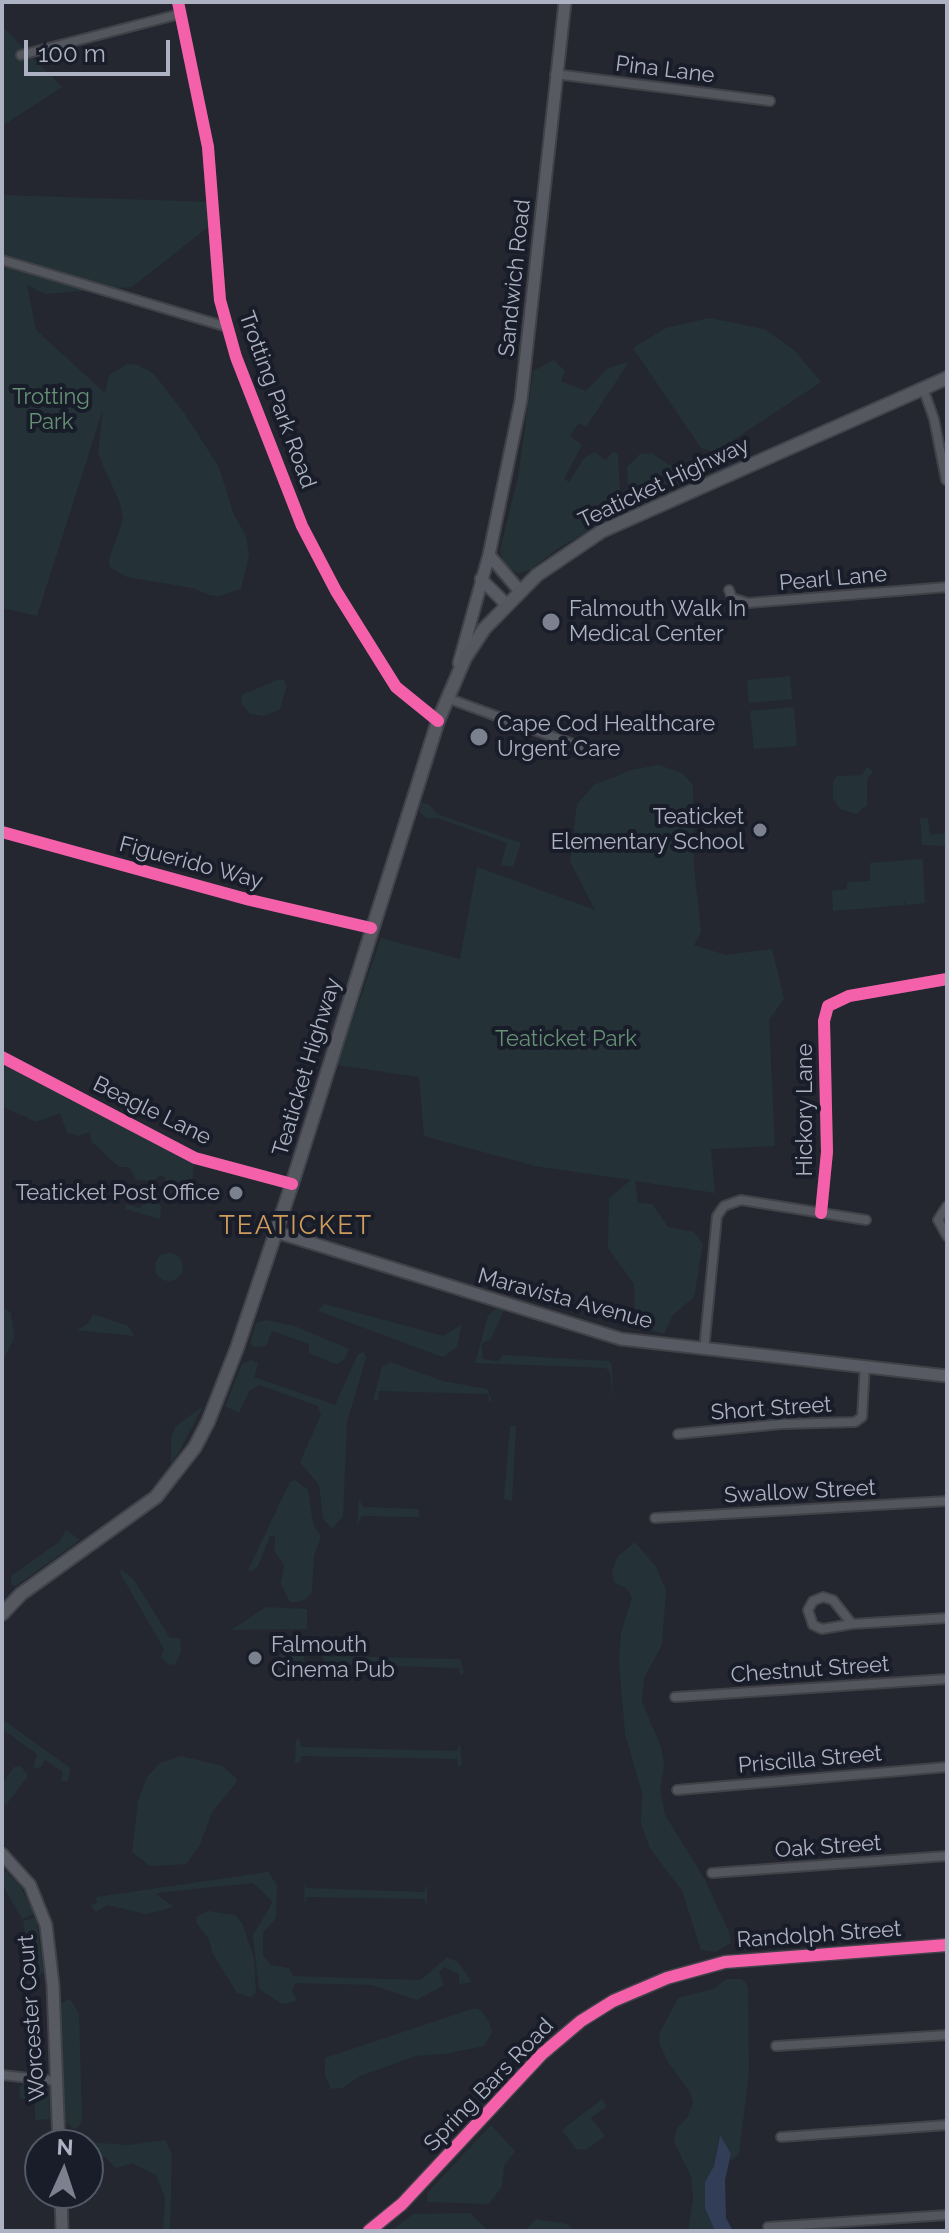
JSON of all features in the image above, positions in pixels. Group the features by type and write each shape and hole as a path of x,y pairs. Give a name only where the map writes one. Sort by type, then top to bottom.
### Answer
{"main road":[{"name":"Sandwich Road","path":"455,678 489,555 512,453 531,331 555,74 565,2"},
{"name":"Teaticket Highway","path":"2,1614 21,1594 136,1514 174,1478 202,1435 217,1401 292,1184 438,721 472,646 519,590 578,546 629,518 947,378"},
{"path":"489,555 500,572 519,590"},
{"path":"481,579 506,604"},
{"name":"Maravista Avenue","path":"276,1232 605,1335 704,1350 947,1376"},
{"name":"Worcester Court","path":"2,1854 30,1885 46,1925 51,1950 58,2129"},
{"name":"Randolph Street","path":"695,1969 751,1959 947,1945"},
{"name":"Spring Bars Road","path":"369,2231 402,2204 534,2062 572,2028 625,1996 695,1969"},
{"path":"61,2209 62,2231"}],"street":[{"name":"Trotting Park Road","path":"178,2 208,147 216,278 227,327 291,499 336,591 396,687 438,721"},
{"path":"21,55 180,14"},
{"name":"Pina Lane","path":"555,74 770,101"},
{"path":"2,260 227,327"},
{"path":"923,388 934,419 946,480"},
{"name":"Pearl Lane","path":"729,590 732,598 748,603 947,587"},
{"path":"447,698 581,747 589,747"},
{"name":"Figuerido Way","path":"2,832 250,900 371,928"},
{"name":"Hickory Lane","path":"821,1213 827,1152 824,1021 828,1006 849,996 947,979"},
{"name":"Beagle Lane","path":"2,1057 195,1158 292,1184"},
{"path":"704,1350 720,1210 730,1202 741,1200 866,1220"},
{"path":"947,1206 938,1220 947,1236"},
{"name":"Short Street","path":"678,1434 782,1424 855,1422 862,1417 865,1366"},
{"name":"Swallow Street","path":"655,1518 947,1501"},
{"path":"852,1624 833,1600 818,1598 810,1605 810,1620 817,1627 947,1618"},
{"name":"Chestnut Street","path":"675,1697 947,1679"},
{"name":"Priscilla Street","path":"677,1790 947,1767"},
{"name":"Oak Street","path":"712,1873 947,1856"},
{"path":"776,2046 947,2035"},
{"path":"2,2075 57,2081"},
{"path":"781,2137 947,2125"},
{"path":"768,2227 947,2215"}],"green space":[{"path":"2,26 62,87 2,126"},
{"name":"Trotting Park","path":"2,195 213,202 212,224 132,287 45,294 27,285 36,330 105,393 109,375 128,364 138,365 154,374 184,413 219,467 233,513 246,536 249,555 241,589 219,596 210,595 192,588 127,577 110,567 109,560 123,520 120,503 98,454 103,409 37,616 2,608"},
{"path":"709,318 764,329 794,350 821,382 715,452 701,448 633,348 666,328"},
{"path":"554,360 565,371 561,381 586,391 608,368 629,362 586,427 579,423 570,436 582,445 564,479 569,482 584,458 594,452 606,460 613,451 618,454 621,506 616,515 557,549 530,570 518,573 503,564 500,550 518,477 533,371"},
{"path":"651,453 682,473 687,481 633,506 628,500 627,467 640,454"},
{"path":"790,676 792,699 749,703 747,680"},
{"path":"284,680 287,685 280,709 264,716 250,714 241,703 242,695"},
{"path":"794,707 797,746 754,749 750,711"},
{"name":"Teaticket Park","path":"659,765 682,773 693,785 694,867 701,932 694,945 726,955 772,949 784,999 769,1020 775,1146 711,1149 715,1193 635,1181 638,1203 652,1204 668,1227 694,1232 703,1244 694,1297 673,1315 664,1334 644,1328 635,1318 634,1284 608,1248 609,1198 631,1180 535,1166 424,1136 419,1077 337,1065 381,938 460,959 477,867 595,910 570,861 577,804 594,785 631,770"},
{"path":"867,767 873,772 867,779 867,805 856,814 840,809 833,799 833,781 837,776 861,775"},
{"path":"421,802 430,805 437,814 521,843 513,867 501,865 507,843 438,818 426,818 419,811"},
{"path":"920,818 928,818 930,835 947,833 947,846 922,845"},
{"path":"923,859 925,903 905,905 904,898 904,905 833,911 832,891 847,889 847,882 870,881 870,863"},
{"path":"7,1066 194,1164 191,1196 184,1201 179,1200 165,1186 165,1178 161,1175 153,1181 136,1180 129,1167 119,1167 92,1142 89,1132 78,1136 67,1133 60,1113 36,1122 2,1106 2,1068"},
{"path":"146,1197 161,1206 160,1219 125,1209 126,1204 140,1208"},
{"path":"169,1253 179,1257 183,1267 179,1277 169,1281 159,1277 155,1267 159,1257"},
{"path":"324,1304 444,1336 462,1324 457,1347 443,1357 318,1311"},
{"path":"2,1306 11,1313 14,1338 2,1362"},
{"path":"495,1309 504,1310 491,1339 481,1344 483,1359 498,1361 503,1355 609,1361 612,1365 613,1400 610,1372 606,1368 475,1363 488,1316"},
{"path":"93,1314 128,1326 134,1336 76,1330 88,1324"},
{"path":"266,1320 295,1326 349,1349 344,1360 336,1364 309,1353 309,1344 272,1331 266,1346 254,1347 250,1343 256,1323"},
{"path":"364,1352 366,1358 347,1422 343,1516 332,1529 323,1519 319,1485 300,1462 321,1415 318,1406 260,1385 249,1391 239,1413 225,1406 242,1364 251,1360 258,1363 254,1377 335,1405 358,1354"},
{"path":"390,1362 443,1381 487,1389 492,1401 489,1401 488,1394 379,1391 378,1400 373,1400 382,1367"},
{"path":"203,1406 171,1464 171,1438 176,1426"},
{"path":"510,1426 516,1426 512,1501 504,1499"},
{"path":"295,1480 308,1490 313,1524 321,1536 314,1556 312,1592 306,1599 290,1602 281,1584 284,1565 274,1551 275,1536 270,1536 258,1566 252,1571 248,1570 290,1482"},
{"path":"359,1499 363,1507 419,1509 419,1517 362,1516 357,1525"},
{"path":"66,1530 80,1540 16,1586 11,1585 11,1576 59,1542"},
{"path":"635,1542 656,1567 666,1590 662,1645 644,1678 642,1702 661,1747 664,1765 660,1790 665,1815 705,1880 729,1932 731,1943 716,1952 701,1950 682,1891 650,1848 641,1824 642,1792 625,1734 619,1662 621,1633 632,1598 627,1589 614,1582 612,1572 618,1556"},
{"path":"121,1569 134,1580 170,1638 180,1638 181,1652 175,1665 168,1664 161,1657 164,1649 120,1573"},
{"path":"266,1607 307,1609 307,1629 231,1630"},
{"path":"280,1653 304,1653 305,1671 278,1672"},
{"path":"323,1656 460,1659 464,1673 460,1675 459,1668 327,1664 324,1672"},
{"path":"2,1719 70,1768 68,1781 61,1781 63,1772 45,1760 39,1769 33,1767 37,1754 2,1729"},
{"path":"296,1739 300,1740 301,1747 457,1751 460,1743 462,1765 458,1767 457,1759 301,1756 300,1762 295,1764"},
{"path":"181,1756 222,1766 237,1779 236,1783 212,1812 200,1845 186,1864 150,1866 132,1852 138,1801 147,1777 160,1763"},
{"path":"21,1766 28,1776 6,1805 2,1803 2,1784 14,1767"},
{"path":"2,1867 20,1886 35,1914 22,1919 2,1884"},
{"path":"268,1872 277,1885 276,1918 263,1933 263,1955 271,1965 289,1968 293,1976 421,1980 447,1957 458,1962 472,1982 459,1984 459,1974 444,1967 439,1972 444,1985 417,2000 372,1985 295,1983 292,1991 297,2001 282,2004 259,1989 253,1935 273,1902 253,1883 155,1893 174,1907 146,1914 107,1905 96,1912 90,1905 97,1903 96,1897"},
{"path":"305,1881 307,1888 424,1892 427,1884 427,1907 424,1899 307,1897 304,1905"},
{"path":"208,1911 235,1915 242,1923 254,1958 256,1993 251,1997 237,1993 212,1952 209,1939 197,1924 196,1917"},
{"path":"36,1917 44,1972 29,1979 24,1975 30,1957 23,1921"},
{"path":"726,1979 742,1979 748,1986 749,2074 739,2154 731,2161 731,2154 719,2136 714,2166 705,2182 705,2208 715,2231 688,2231 693,2199 691,2177 674,2142 676,2130 688,2116 693,2103 690,2092 668,2062 659,2043 660,2032 678,1998 714,1989"},
{"path":"70,1999 79,2013 82,2120 79,2127 74,2129 64,2121 60,2004"},
{"path":"475,2008 481,2010 492,2032 484,2046 416,2056 360,2076 342,2088 331,2089 325,2075 325,2058"},
{"path":"27,2082 49,2089 50,2119 35,2120 35,2100 20,2099 19,2087"},
{"path":"602,2099 607,2106 591,2118 605,2136 586,2150 576,2149 562,2130"},
{"path":"491,2125 515,2151 504,2166 502,2186 489,2204 427,2202 427,2193"},
{"path":"165,2140 172,2154 170,2231 163,2231 165,2197 156,2175 132,2163 116,2168 104,2157 104,2143 128,2145"},
{"path":"470,2213 489,2231 391,2231 413,2214"},
{"path":"536,2219 567,2224 576,2231 525,2231"}],"water":[{"path":"720,2135 731,2154 725,2180 726,2218 733,2231 715,2231 705,2208 705,2182 714,2166"}],"cycle path":[{"path":"178,2 208,147 220,300 236,357 302,526 336,591 396,687 438,721"},
{"path":"2,832 250,900 371,928"},
{"path":"821,1213 827,1152 824,1021 828,1006 849,996 947,979"},
{"path":"2,1057 195,1158 292,1184"},
{"path":"369,2231 402,2204 542,2054 581,2021 613,2001 667,1978 725,1962 947,1945"}],"place":[{"name":"Falmouth Walk In Medical Center","path":"551,622"},
{"name":"Cape Cod Healthcare Urgent Care","path":"479,737"},
{"name":"Teaticket Elementary School","path":"760,830"},
{"name":"Teaticket Post Office","path":"236,1193"},
{"name":"Falmouth Cinema Pub","path":"255,1658"}],"district":[{"name":"TEATICKET","path":"296,1226"}]}
